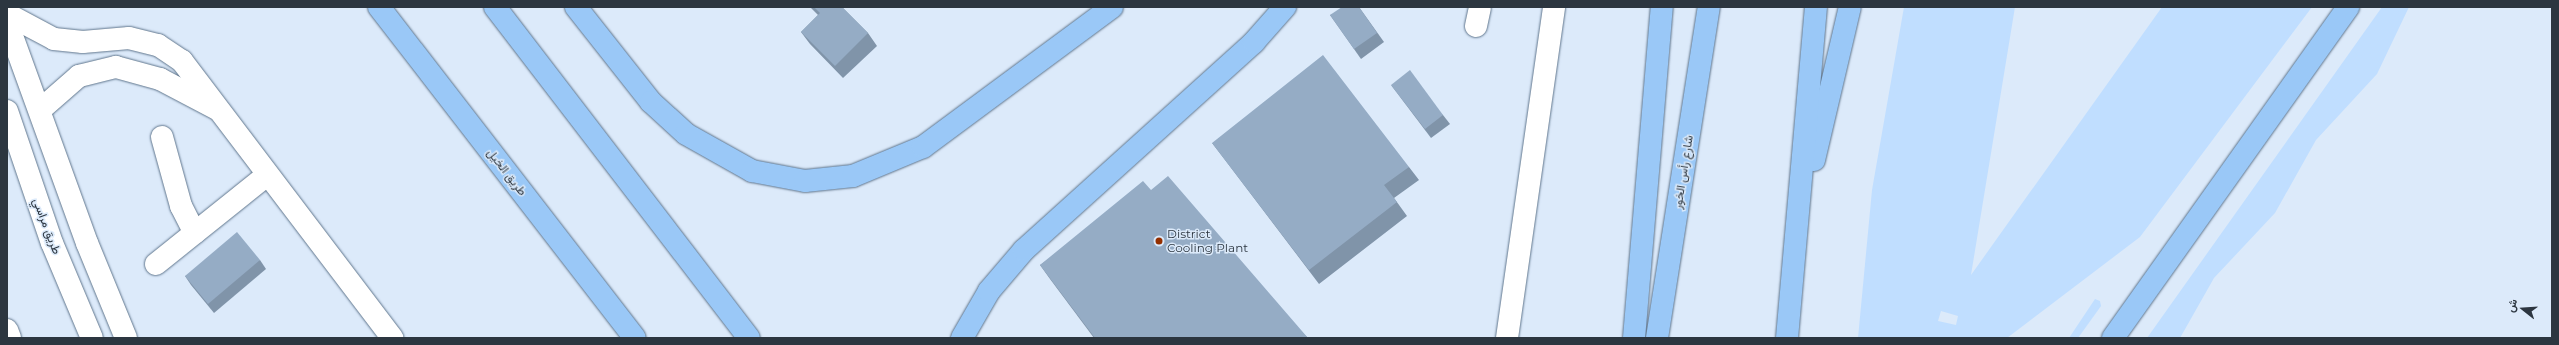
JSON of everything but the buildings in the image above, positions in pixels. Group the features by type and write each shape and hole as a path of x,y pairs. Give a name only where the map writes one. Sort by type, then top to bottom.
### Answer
{"highway":[{"name":"طريق الخيل","path":"379,7 636,338"},
{"path":"495,7 749,338"},
{"path":"576,7 651,102 686,134 707,149 752,171 805,181 854,176 918,150 1112,7"},
{"path":"962,338 989,291 1024,250 1254,42 1285,7"},
{"path":"1634,338 1662,7"},
{"name":"شارع رأس الخور","path":"1657,338 1709,7"},
{"path":"1787,338 1816,7"},
{"path":"1797,229 1850,7"},
{"path":"2113,338 2348,7"}],"street":[{"path":"1507,338 1554,7"},
{"path":"7,14 54,39 83,42 129,38 158,45 182,61 224,112 267,175 392,338"},
{"path":"7,22 87,243 126,338"},
{"path":"40,110 79,76 116,67 160,79 224,112"},
{"name":"طريق مراسي","path":"7,111 52,243 92,338"},
{"path":"162,137 181,206 195,232"},
{"path":"156,264 267,175"},
{"path":"7,330 10,338"}],"shaded area":[{"path":"1904,7 2015,7 1971,275 2162,7 2312,7 2140,237 2007,338 1858,338 1872,190","holes":["1941,311 1958,316 1956,325 1938,321"]},
{"path":"2382,7 2409,7 2377,74 2316,140 2275,213 2214,278 2180,338 2147,338"},
{"path":"2095,299 2100,301 2101,306 2078,338 2069,338"}],"place":[{"name":"District Cooling Plant","path":"1159,241"}]}
